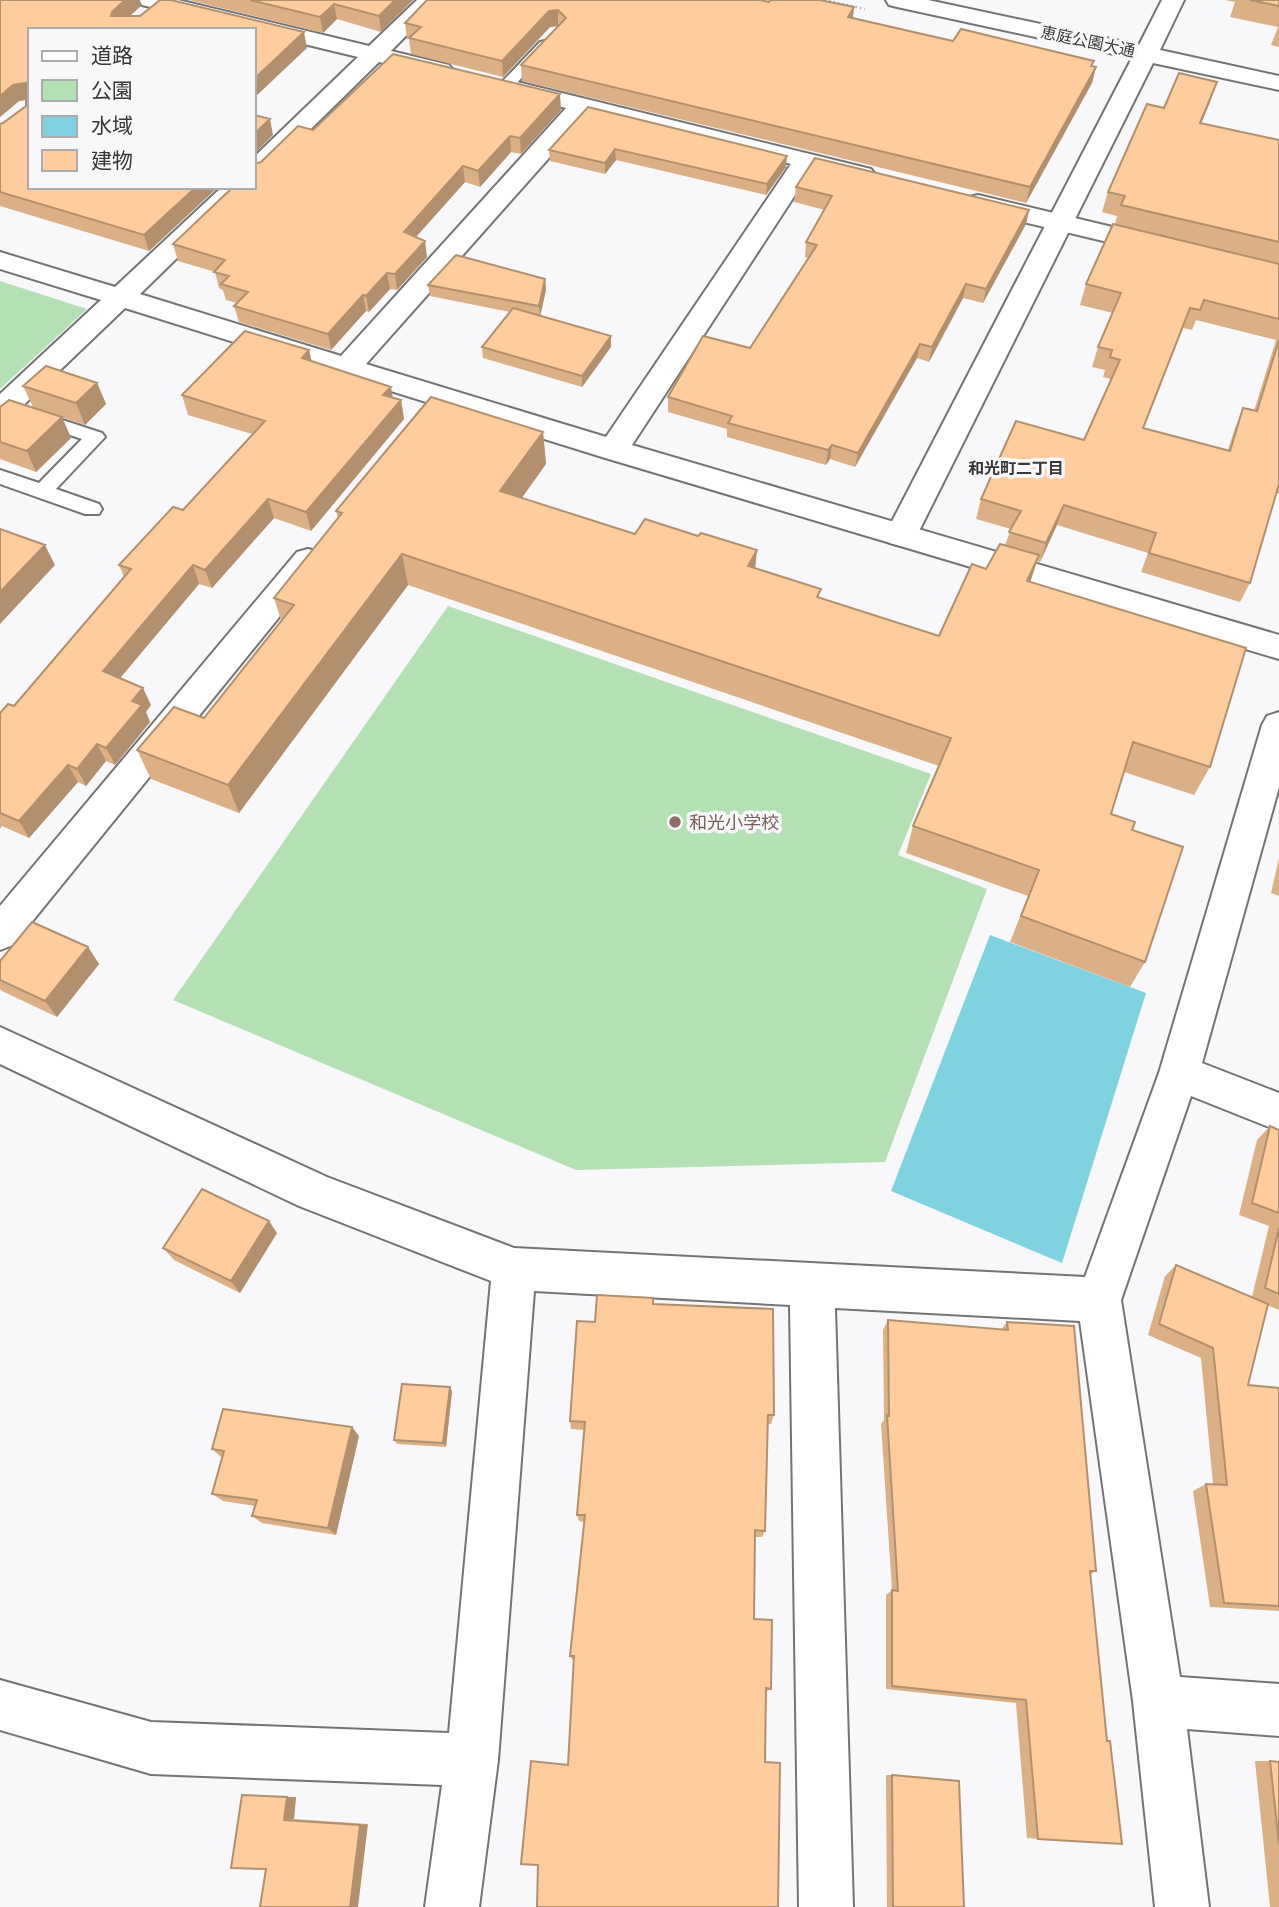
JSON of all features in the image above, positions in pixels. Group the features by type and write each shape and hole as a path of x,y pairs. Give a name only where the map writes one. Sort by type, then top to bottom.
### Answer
{"street":[{"path":"256,169 430,0"},
{"name":"恵庭公園大通","path":"897,0 1279,83"},
{"path":"901,535 1173,0"},
{"path":"137,23 156,2 375,53 887,180"},
{"path":"347,367 583,105"},
{"path":"613,450 806,160"},
{"path":"3,409 235,189"},
{"path":"954,197 1184,253"},
{"path":"0,260 347,367 434,408 613,450 1279,648"},
{"path":"0,934 328,537"},
{"path":"1182,1907 1158,1701 1099,1300 1179,1073 1279,725"},
{"path":"0,1045 314,1192 514,1269 1099,1300"},
{"path":"1179,1073 1279,1112"},
{"path":"452,1907 471,1760 514,1269"},
{"path":"812,1285 825,1907"},
{"path":"1158,1701 1279,1710"},
{"path":"0,1705 151,1748 471,1760"}],"lane":[{"path":"506,86 557,32"},
{"path":"3,409 95,437 42,492"},
{"path":"0,477 92,509"}],"green space":[{"path":"0,281 87,309 0,389"},
{"path":"448,606 931,774 898,855 987,889 885,1162 576,1170 173,1000"}],"water":[{"path":"990,935 1146,993 1062,1263 891,1191"}],"building":[{"path":"0,0 125,0 111,16 140,16 160,0 171,0 304,32 256,77 256,28 28,28 28,189 194,189 144,235 0,192 0,124 26,106 26,83 13,85 0,96"},
{"path":"250,0 395,0 379,16 334,4 320,17"},
{"path":"427,0 820,0 854,7 848,17 953,41 961,29 1094,61 1091,66 1096,67 1030,187 521,65 566,18 558,10 549,11 502,61 409,38 421,27 405,23"},
{"path":"1250,0 1279,0 1279,6"},
{"path":"393,54 560,94 520,138 510,136 478,171 463,166 404,232 425,241 395,274 387,273 366,296 363,295 328,334 234,306 248,292 221,284 229,276 214,272 225,260 173,244 231,189 256,189 256,163 261,162 298,126 313,130"},
{"path":"1179,73 1217,82 1200,123 1279,140 1279,242 1121,205 1125,196 1108,192 1147,104 1164,108"},
{"path":"588,107 787,156 767,184 615,149 605,163 549,150"},
{"path":"256,116 270,119 256,132"},
{"path":"815,158 1029,210 986,289 966,284 932,347 920,344 858,453 832,445 828,450 728,423 732,416 668,397 703,336 750,348 817,245 806,242 832,196 796,187"},
{"path":"1113,224 1279,264 1279,319 1204,300 1200,310 1190,308 1143,428 1230,451 1243,408 1257,411 1279,340 1279,484 1250,583 1149,553 1156,533 1064,505 1046,543 1009,532 1021,511 981,499 1016,421 1084,440 1120,360 1110,357 1112,350 1098,347 1121,293 1086,284"},
{"path":"456,255 545,279 539,306 428,285"},
{"path":"513,308 611,336 582,376 482,347"},
{"path":"245,331 309,350 302,358 391,387 383,395 401,400 306,512 268,499 205,570 193,565 103,671 143,688 132,701 142,705 106,748 97,744 77,769 68,765 19,821 0,813 0,713 8,704 14,706 131,569 119,565 173,507 183,510 265,421 182,395"},
{"path":"46,366 97,383 76,403 23,386"},
{"path":"431,397 543,432 500,491 635,534 645,519 698,536 701,533 757,550 748,566 821,589 817,597 939,636 972,564 986,569 1000,544 1039,555 1027,581 1246,648 1210,767 1133,742 1111,814 1135,822 1132,830 1183,847 1145,962 1021,916 1039,870 913,826 951,738 402,554 228,785 137,750 174,707 204,718 294,605 274,598 342,513 336,511"},
{"path":"9,400 62,417 27,451 0,442 0,407"},
{"path":"0,529 45,545 0,592"},
{"path":"32,922 88,947 45,1001 0,980 0,961"},
{"path":"1270,1126 1279,1130 1279,1213 1252,1203"},
{"path":"202,1189 269,1221 231,1281 163,1248"},
{"path":"1279,1228 1279,1294 1265,1288"},
{"path":"1176,1265 1268,1304 1248,1385 1279,1388 1279,1606 1224,1603 1206,1484 1227,1485 1213,1348 1159,1324"},
{"path":"597,1295 653,1298 653,1304 773,1309 774,1415 768,1415 765,1531 755,1530 754,1619 772,1620 771,1689 766,1688 765,1762 780,1763 778,1907 537,1907 538,1865 521,1864 531,1761 568,1765 574,1656 570,1656 585,1515 577,1515 585,1422 570,1421 577,1321 595,1322"},
{"path":"888,1320 1008,1330 1007,1322 1074,1326 1096,1571 1090,1571 1107,1741 1110,1741 1122,1844 1038,1839 1026,1700 892,1686 892,1590 898,1591 887,1415 889,1416"},
{"path":"402,1384 450,1387 443,1443 394,1440"},
{"path":"223,1409 352,1427 328,1528 252,1516 257,1500 212,1494 224,1451 212,1449"},
{"path":"1270,1761 1279,1762 1279,1844"},
{"path":"892,1775 959,1781 964,1907 893,1907"},
{"path":"242,1795 287,1797 284,1820 360,1825 350,1907 260,1907 266,1869 231,1868"}],"place":[{"name":"和光小学校","path":"675,822"}],"district":[{"name":"和光町二丁目","path":"1016,468"}]}
